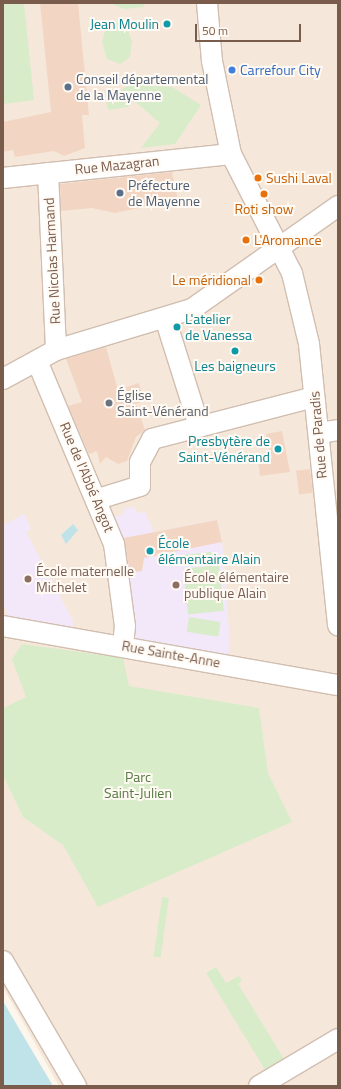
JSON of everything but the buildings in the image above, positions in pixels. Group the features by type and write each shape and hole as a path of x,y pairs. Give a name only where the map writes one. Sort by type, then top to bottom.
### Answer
{"street":[{"name":"Rue de Paradis","path":"207,3 213,68 231,154 292,273 309,344 314,397 328,431 338,626"},
{"name":"Rue Mazagran","path":"3,178 231,154"},
{"name":"Rue Nicolas Harmand","path":"48,173 56,350"},
{"path":"3,379 56,350 165,318 192,308 280,248 338,206"},
{"path":"165,318 199,426"},
{"name":"Rue de l'Abbé Angot","path":"37,361 98,499 114,544 125,626 123,645"},
{"path":"98,499 140,486 140,462 152,439 314,397"},
{"name":"Rue Sainte-Anne","path":"3,626 123,645 338,685"},
{"path":"3,961 76,1086"},
{"path":"259,1086 338,1039"}],"shaded area":[{"path":"3,3 338,3 338,1086 59,1086 3,987"},
{"name":"École élémentaire publique Alain","path":"133,507 138,513 145,512 154,532 217,520 223,550 230,643 228,656 132,640 111,517 123,515 125,508"},
{"name":"École maternelle Michelet","path":"24,514 31,529 26,532 73,621 72,630 10,619 3,604 3,525"}],"green space":[{"path":"3,3 24,3 34,100 3,104"},
{"path":"110,3 144,3 144,7 124,9"},
{"path":"119,22 127,28 132,41 130,57 120,64 107,59 102,42 106,27"},
{"path":"129,85 172,87 201,105 175,144 141,148 160,123 133,100 128,107 108,110 106,100"},
{"path":"211,552 212,562 183,565 182,555"},
{"path":"219,565 224,611 188,615 183,569"},
{"path":"189,617 221,622 218,637 187,632"},
{"name":"Parc Saint-Julien","path":"22,644 123,658 129,686 259,708 268,773 292,822 98,907 63,845 23,817 3,775 3,708 26,697 12,659"},
{"path":"162,897 169,898 161,957 154,956"},
{"path":"216,967 226,983 239,976 242,981 238,984 286,1062 267,1073 206,973"}],"water":[{"path":"73,524 78,530 66,544 61,535"},
{"path":"3,1001 21,1032 53,1086 3,1086"}],"place":[{"name":"Jean Moulin","path":"167,24"},
{"name":"Carrefour City","path":"232,70"},
{"name":"Conseil départemental de la Mayenne","path":"68,87"},
{"name":"Sushi Laval","path":"258,178"},
{"name":"Préfecture de Mayenne","path":"120,193"},
{"name":"Roti show","path":"264,194"},
{"name":"L'Aromance","path":"246,240"},
{"name":"Le méridional","path":"259,280"},
{"name":"L'atelier de Vanessa","path":"177,327"},
{"name":"Les baigneurs","path":"235,351"},
{"name":"Église Saint-Vénérand","path":"109,403"},
{"name":"Presbytère de Saint-Vénérand","path":"278,449"},
{"name":"École élémentaire Alain","path":"150,551"},
{"name":"École maternelle Michelet","path":"28,579"},
{"name":"École élémentaire publique Alain","path":"176,585"}]}
